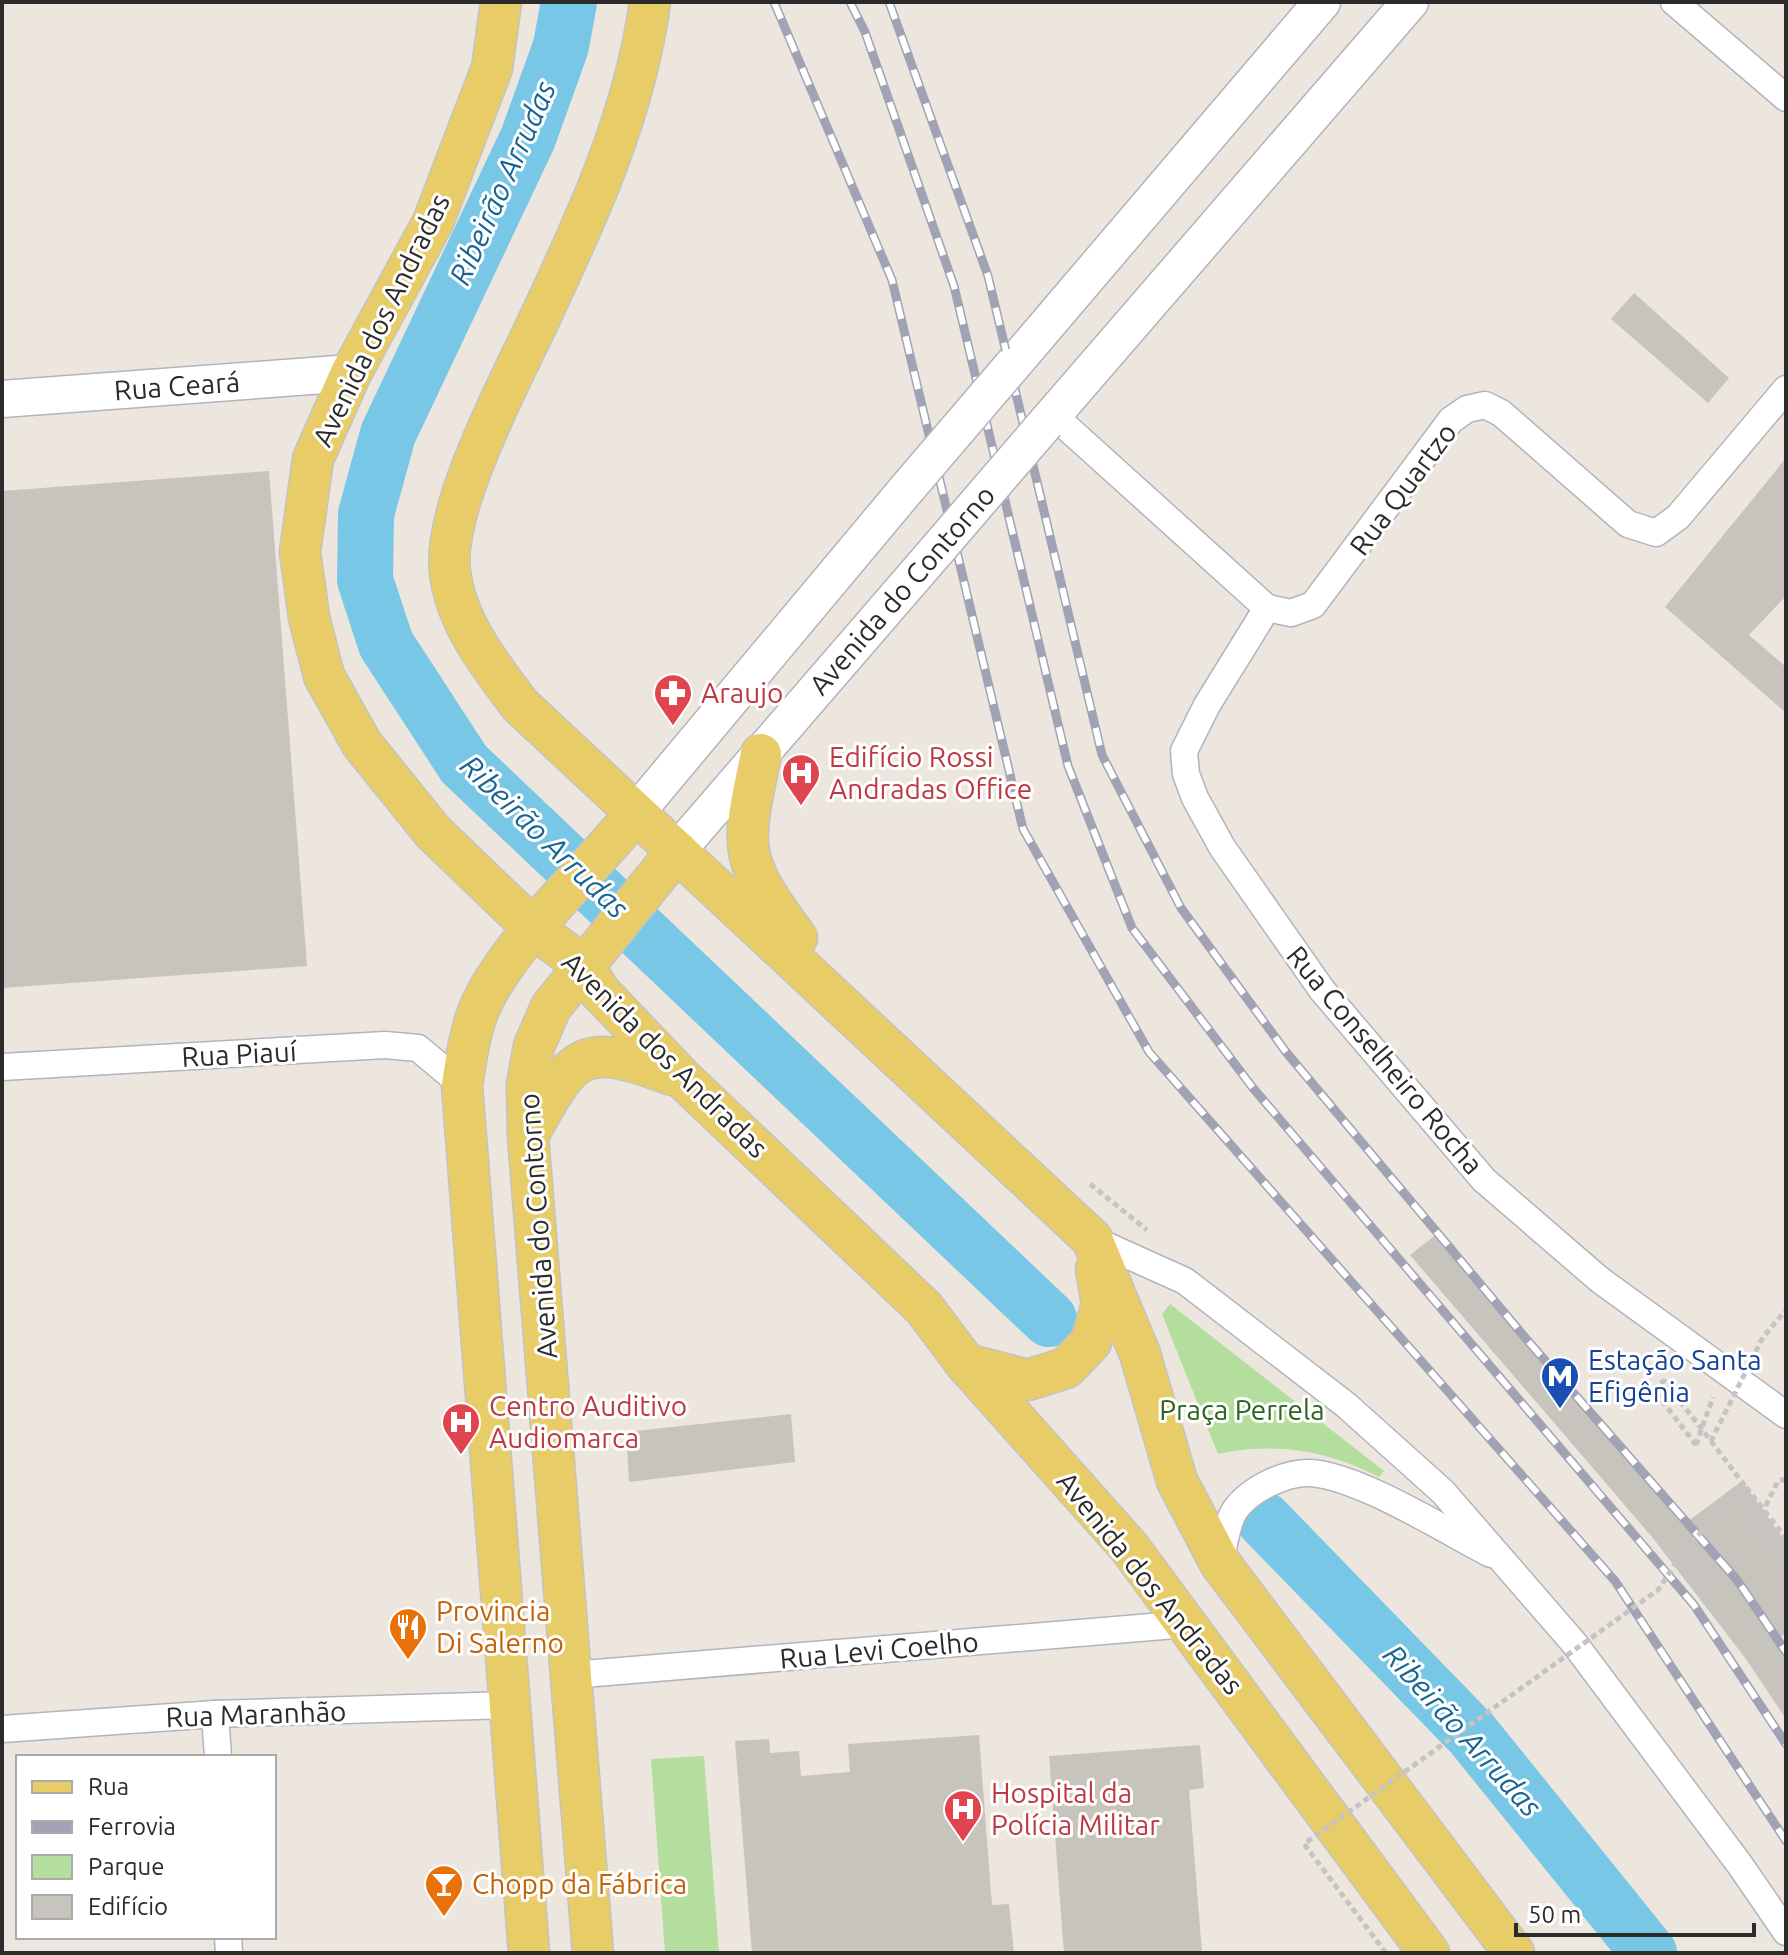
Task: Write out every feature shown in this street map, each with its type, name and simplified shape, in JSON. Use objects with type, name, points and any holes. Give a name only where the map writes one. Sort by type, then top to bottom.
[{"type":"main road","name":"Avenida dos Andradas","points":[[501,2],[492,68],[433,222],[351,373],[313,459],[300,552],[309,617],[324,676],[362,744],[433,832],[540,924],[588,959],[600,992],[682,1078],[924,1308],[966,1364],[1129,1547],[1429,1953]]},
{"type":"main road","points":[[650,2],[631,102],[552,292],[490,422],[454,525],[450,571],[461,614],[484,656],[520,705],[625,826],[667,863],[822,984],[1092,1239],[1140,1354],[1177,1481],[1220,1563],[1514,1953]]},
{"type":"main road","points":[[529,1953],[462,1085],[479,1010],[540,924],[1322,2]]},
{"type":"main road","name":"Avenida do Contorno","points":[[593,1953],[528,1136],[527,1084],[534,1046],[551,1007],[667,863],[1410,2]]},
{"type":"main road","name":"Rua Ceará","points":[[2,399],[351,373]]},
{"type":"main road","points":[[761,754],[746,825],[747,853],[759,885],[800,943],[822,984]]},
{"type":"main road","points":[[528,1136],[562,1076],[573,1064],[623,1057],[682,1078]]},
{"type":"main road","points":[[966,1364],[1028,1380],[1066,1368],[1091,1342],[1102,1304],[1092,1239]]},
{"type":"main road","points":[[506,1644],[525,1671],[551,1679],[572,1675]]},
{"type":"main road","points":[[511,1705],[547,1707],[562,1714],[576,1733]]},
{"type":"street","points":[[1674,2],[1786,98]]},
{"type":"street","name":"Rua Quartzo","points":[[1267,608],[1291,613],[1313,605],[1451,420],[1467,409],[1485,405],[1522,428],[1628,524],[1656,533],[1678,517],[1786,389]]},
{"type":"street","points":[[1049,418],[1267,608]]},
{"type":"street","name":"Rua Conselheiro Rocha","points":[[1267,608],[1207,705],[1184,751],[1186,774],[1195,798],[1222,847],[1322,990],[1484,1180],[1600,1280],[1786,1415]]},
{"type":"street","name":"Rua Piauí","points":[[2,1067],[385,1045],[418,1048],[462,1085]]},
{"type":"street","points":[[1092,1239],[1185,1281],[1346,1405],[1443,1492],[1574,1643],[1740,1865],[1786,1932]]},
{"type":"street","points":[[1220,1563],[1234,1512],[1248,1496],[1286,1477],[1310,1473],[1361,1488],[1504,1561]]},
{"type":"street","name":"Rua Levi Coelho","points":[[572,1675],[1187,1624]]},
{"type":"street","name":"Rua Maranhão","points":[[2,1729],[215,1714],[511,1705]]},
{"type":"street","points":[[215,1714],[218,1755]]},
{"type":"path","points":[[1711,1441],[1763,1337],[1786,1310]]},
{"type":"path","points":[[1720,1370],[1696,1445],[1653,1389],[1664,1381],[1711,1441],[1745,1486],[1786,1538]]},
{"type":"path","points":[[1786,1479],[1778,1481],[1757,1523],[1786,1561]]},
{"type":"path","points":[[1386,1953],[1304,1844],[1658,1590],[1685,1549],[1745,1486]]},
{"type":"path","points":[[1685,1549],[1709,1607]]},
{"type":"green space","name":"Praça Perrela","points":[[1170,1304],[1384,1471],[1379,1477],[1340,1460],[1300,1451],[1259,1449],[1218,1454],[1162,1314]]},
{"type":"green space","points":[[704,1756],[719,1953],[665,1953],[651,1759]]},
{"type":"building","points":[[1634,293],[1729,378],[1708,403],[1611,319]]},
{"type":"building","points":[[1786,458],[1786,596],[1749,635],[1786,667],[1786,713],[1665,607]]},
{"type":"building","points":[[269,471],[307,966],[2,988],[2,491]]},
{"type":"building","points":[[1438,1233],[1683,1525],[1742,1481],[1786,1542],[1786,1633],[1775,1641],[1786,1657],[1786,1719],[1746,1659],[1652,1537],[1410,1255]]},
{"type":"building","points":[[791,1414],[795,1462],[629,1482],[626,1432]]},
{"type":"building","points":[[979,1735],[992,1905],[1009,1904],[1014,1953],[752,1953],[735,1741],[769,1739],[770,1753],[799,1751],[801,1776],[850,1772],[848,1744]]},
{"type":"building","points":[[1200,1745],[1204,1788],[1189,1790],[1202,1953],[1064,1953],[1049,1756]]},
{"type":"waterway","name":"Ribeirão Arrudas","points":[[569,2],[561,46],[528,138],[388,434],[366,514],[365,580],[386,644],[464,764],[1049,1319]]},
{"type":"waterway","name":"Ribeirão Arrudas","points":[[1264,1520],[1472,1734],[1649,1953]]},
{"type":"railway","points":[[774,2],[892,280],[1023,829],[1149,1052],[1615,1581],[1786,1841]]},
{"type":"railway","points":[[850,2],[865,32],[954,286],[1068,766],[1132,928],[1253,1088],[1694,1605],[1786,1744]]},
{"type":"railway","points":[[889,2],[988,276],[1102,755],[1181,908],[1286,1052],[1528,1341],[1737,1580],[1786,1652]]},
{"type":"place","name":"Araujo","points":[[673,727]]},
{"type":"place","name":"Edifício Rossi Andradas Office","points":[[801,807]]},
{"type":"place","name":"Estação Santa Efigênia","points":[[1560,1410]]},
{"type":"place","name":"Centro Auditivo Audiomarca","points":[[461,1456]]},
{"type":"place","name":"Provincia Di Salerno","points":[[408,1661]]},
{"type":"place","name":"Hospital da Polícia Militar","points":[[963,1843]]},
{"type":"place","name":"Chopp da Fábrica","points":[[444,1918]]}]
